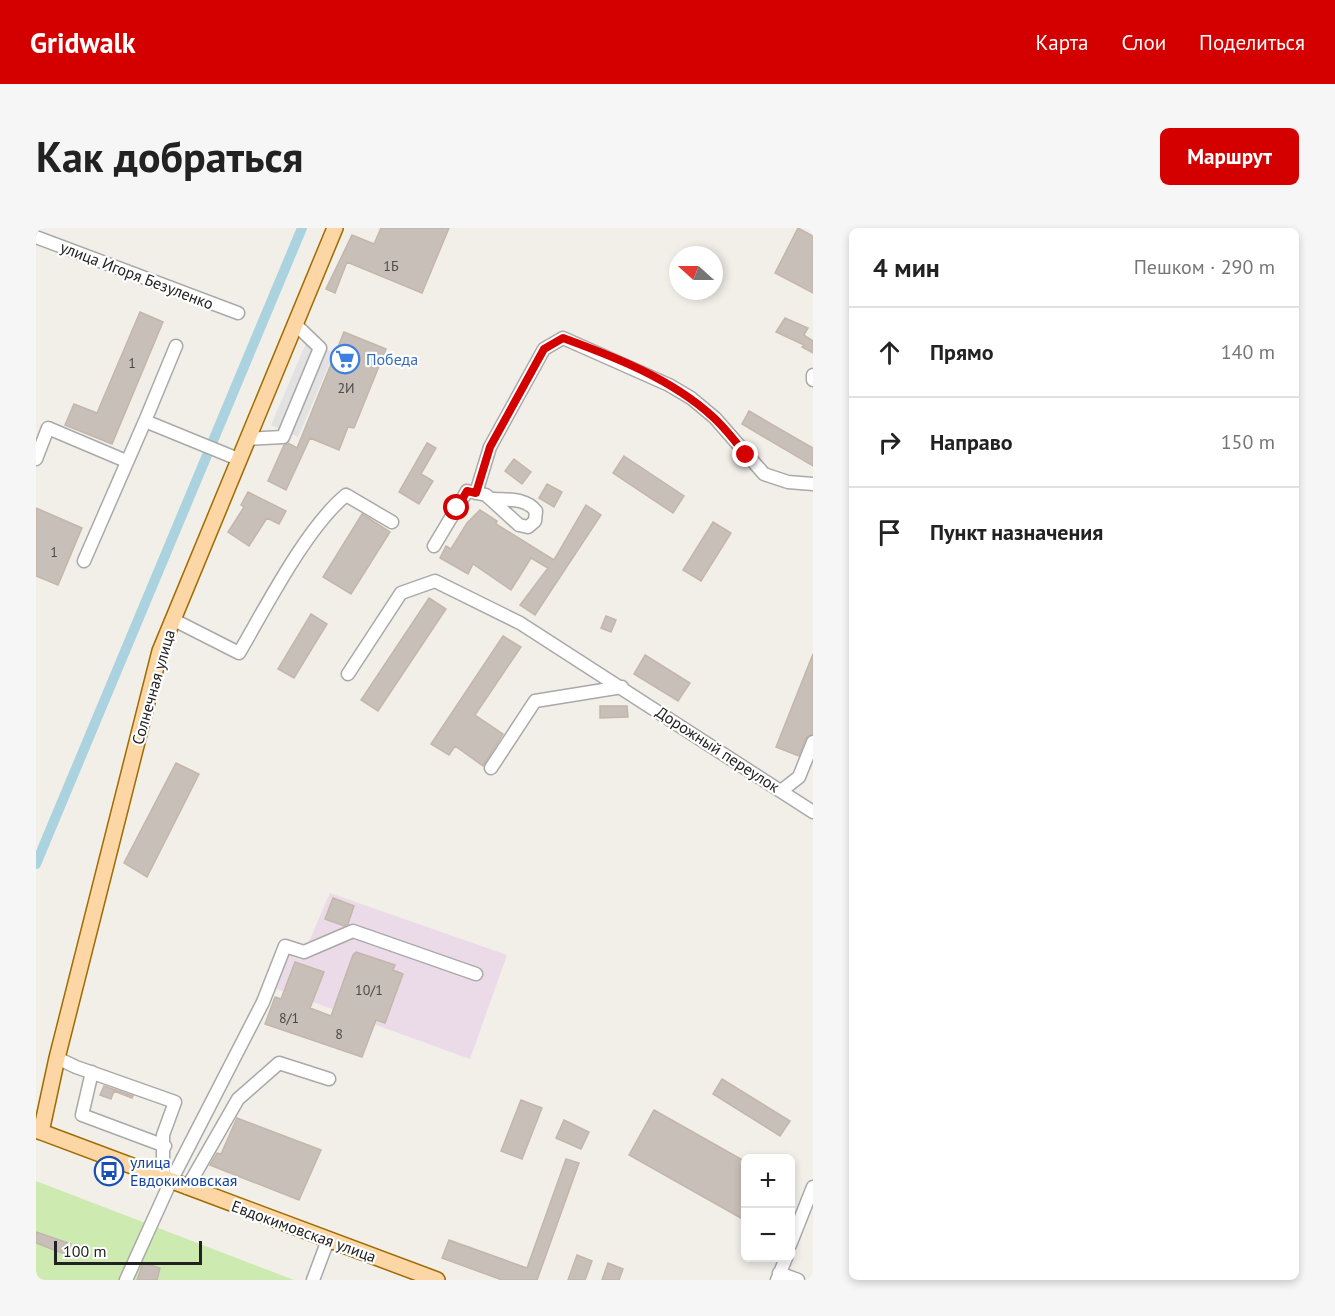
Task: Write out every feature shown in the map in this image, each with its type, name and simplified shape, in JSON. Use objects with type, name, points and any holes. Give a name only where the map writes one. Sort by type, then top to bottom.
[{"type":"main road","name":"Солнечная улица","points":[[38,1131],[160,651],[234,457],[247,439],[334,228]]},
{"type":"main road","name":"Евдокимовская улица","points":[[38,1131],[437,1280]]},
{"type":"street","name":"улица Игоря Безуленко","points":[[36,237],[238,313]]},
{"type":"street","points":[[247,439],[283,437],[313,366],[320,348],[295,324]]},
{"type":"street","points":[[476,493],[490,447],[544,349],[563,338],[669,385],[691,398],[715,418],[764,474],[788,482],[813,484]]},
{"type":"street","points":[[84,561],[176,346]]},
{"type":"street","points":[[813,375],[813,380]]},
{"type":"street","points":[[145,421],[234,457]]},
{"type":"street","points":[[36,459],[48,428],[126,461]]},
{"type":"street","points":[[434,546],[467,491],[494,499]]},
{"type":"street","points":[[172,620],[239,653],[291,565],[333,505],[346,495],[392,522]]},
{"type":"street","name":"Дорожный переулок","points":[[348,674],[401,593],[435,581],[520,623],[813,812]]},
{"type":"street","points":[[491,768],[535,701],[622,687]]},
{"type":"street","points":[[781,792],[799,777],[813,742]]},
{"type":"street","points":[[126,1280],[167,1181],[263,1002],[285,945],[304,952],[353,931],[476,974]]},
{"type":"street","points":[[57,1058],[175,1102],[163,1135],[167,1181]]},
{"type":"street","points":[[187,1188],[238,1099],[279,1063],[329,1078]]},
{"type":"street","points":[[92,1072],[82,1115],[165,1146]]},
{"type":"street","points":[[795,1233],[813,1188]]},
{"type":"street","points":[[313,1280],[328,1240]]},
{"type":"street","points":[[784,1262],[778,1277],[798,1280]]},
{"type":"shaded area","points":[[307,341],[334,353],[298,437],[271,425]]},
{"type":"shaded area","points":[[330,893],[507,955],[470,1059],[274,988],[287,955],[301,960]]},
{"type":"green space","points":[[36,1181],[294,1280],[36,1280]]},
{"type":"building","points":[[381,228],[449,228],[422,293],[347,262],[335,293],[326,289],[352,235],[374,244]]},
{"type":"building","points":[[798,228],[813,236],[813,293],[775,273]]},
{"type":"building","points":[[140,312],[163,322],[112,444],[65,425],[74,404],[97,413]]},
{"type":"building","points":[[785,318],[808,328],[804,335],[813,341],[813,353],[802,347],[804,345],[776,332]]},
{"type":"building","points":[[344,332],[386,349],[354,428],[348,427],[339,450],[310,438],[286,490],[268,481],[284,445],[288,443],[297,448]]},
{"type":"building","points":[[749,411],[813,448],[813,466],[742,424]]},
{"type":"building","points":[[427,443],[436,448],[421,474],[433,481],[419,504],[399,492]]},
{"type":"building","points":[[624,456],[684,496],[673,513],[613,473]]},
{"type":"building","points":[[514,459],[531,472],[522,484],[505,471]]},
{"type":"building","points":[[547,484],[562,492],[554,507],[539,498]]},
{"type":"building","points":[[248,492],[286,511],[279,524],[267,518],[249,546],[228,532],[244,507],[241,505]]},
{"type":"building","points":[[586,505],[601,515],[535,615],[520,605],[548,568],[531,558],[511,590],[473,564],[468,574],[440,558],[446,546],[451,549],[467,523],[480,510],[497,521],[496,524],[554,560]]},
{"type":"building","points":[[36,508],[82,528],[58,585],[36,576]]},
{"type":"building","points":[[362,514],[390,532],[351,594],[323,577]]},
{"type":"building","points":[[713,522],[731,533],[701,581],[683,570]]},
{"type":"building","points":[[429,598],[446,609],[378,711],[361,700]]},
{"type":"building","points":[[311,614],[327,624],[294,678],[278,669]]},
{"type":"building","points":[[606,616],[616,620],[611,632],[601,628]]},
{"type":"building","points":[[503,636],[521,647],[475,715],[503,734],[483,766],[455,746],[449,755],[431,744]]},
{"type":"building","points":[[813,654],[813,734],[806,738],[799,756],[776,747]]},
{"type":"building","points":[[645,655],[690,683],[678,701],[634,674]]},
{"type":"building","points":[[600,706],[627,706],[628,717],[600,718]]},
{"type":"building","points":[[176,763],[199,774],[147,877],[124,863]]},
{"type":"building","points":[[333,898],[354,906],[348,924],[344,926],[325,919]]},
{"type":"building","points":[[356,952],[395,965],[393,970],[403,974],[385,1023],[376,1020],[362,1057],[265,1024],[275,997],[281,999],[295,962],[324,972],[310,1008],[331,1016]]},
{"type":"building","points":[[722,1079],[790,1121],[780,1136],[713,1094]]},
{"type":"building","points":[[104,1086],[133,1096],[132,1098],[114,1091],[111,1099],[100,1095]]},
{"type":"building","points":[[521,1100],[542,1108],[522,1159],[501,1151]]},
{"type":"building","points":[[654,1110],[741,1159],[741,1218],[629,1155]]},
{"type":"building","points":[[237,1118],[321,1150],[299,1200],[210,1165],[217,1153],[221,1154]]},
{"type":"building","points":[[564,1120],[589,1132],[581,1149],[556,1138]]},
{"type":"building","points":[[566,1159],[579,1163],[537,1280],[502,1280],[442,1258],[449,1240],[527,1268]]},
{"type":"building","points":[[36,1232],[71,1244],[67,1255],[36,1243]]},
{"type":"building","points":[[577,1255],[592,1261],[585,1280],[568,1280]]},
{"type":"building","points":[[143,1263],[160,1268],[157,1280],[137,1280]]},
{"type":"building","points":[[608,1263],[623,1269],[619,1280],[602,1280]]},
{"type":"waterway","points":[[36,864],[302,228]]},
{"type":"place","name":"Победа","points":[[345,359]]},
{"type":"place","name":"улица Евдокимовская","points":[[109,1171]]},
{"type":"route","points":[[457,508],[467,491],[476,493],[490,447],[544,349],[550,343],[563,338],[588,347],[669,385],[691,398],[715,418],[746,455]]}]
